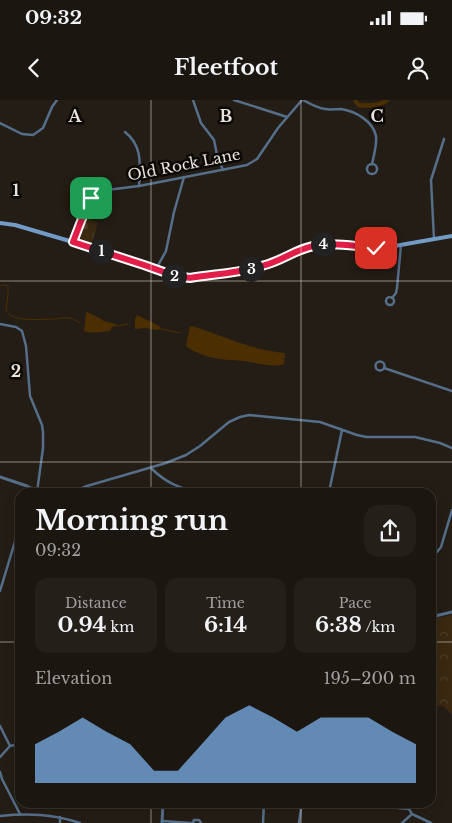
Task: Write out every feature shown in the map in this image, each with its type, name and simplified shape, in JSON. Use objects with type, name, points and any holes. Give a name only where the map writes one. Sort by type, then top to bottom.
[{"type":"main road","points":[[0,223],[15,225],[179,277],[190,278],[258,268],[308,246],[320,244],[376,248],[452,236]]},
{"type":"street","points":[[0,124],[22,134],[33,135],[44,128],[52,106],[57,100]]},
{"type":"street","points":[[194,100],[201,123],[214,140],[223,170]]},
{"type":"street","points":[[234,100],[287,117]]},
{"type":"street","points":[[303,100],[325,109],[348,110],[368,122],[374,130],[376,137],[372,164]]},
{"type":"street","name":"Old Rock Lane","points":[[73,242],[88,203],[99,191],[139,186],[247,165],[254,161],[287,117],[303,100]]},
{"type":"street","points":[[125,132],[133,138],[139,152],[139,186]]},
{"type":"street","points":[[434,239],[430,180],[444,139]]},
{"type":"street","points":[[156,269],[166,250],[184,176]]},
{"type":"street","points":[[392,298],[398,288],[401,245]]},
{"type":"street","points":[[0,324],[16,327],[22,331],[26,346],[30,396],[43,432],[38,488]]},
{"type":"street","points":[[384,368],[452,392]]},
{"type":"street","points":[[82,488],[151,468],[186,455],[229,422],[248,415],[320,422],[366,437],[415,437],[452,448]]},
{"type":"street","points":[[331,488],[342,430]]},
{"type":"street","points":[[151,468],[164,480],[180,488]]},
{"type":"street","points":[[0,477],[31,488]]},
{"type":"street","points":[[436,552],[441,547],[452,512]]},
{"type":"street","points":[[0,591],[15,542]]},
{"type":"street","points":[[436,616],[452,612]]},
{"type":"street","points":[[0,726],[10,746]]},
{"type":"street","points":[[0,757],[10,746],[15,745]]},
{"type":"street","points":[[0,772],[2,780],[15,805]]},
{"type":"street","points":[[17,808],[20,814]]},
{"type":"street","points":[[163,808],[162,822],[192,823],[197,819],[201,823]]},
{"type":"street","points":[[262,823],[263,808]]},
{"type":"street","points":[[299,823],[301,808]]},
{"type":"street","points":[[399,808],[410,809],[412,814],[431,823]]},
{"type":"street","points":[[0,816],[38,814],[60,817],[80,823]]},
{"type":"street","points":[[402,823],[412,814]]},
{"type":"street","points":[[60,817],[60,823]]},
{"type":"green space","points":[[84,216],[98,223],[90,248],[74,243]]},
{"type":"green space","points":[[452,615],[452,714],[443,706],[436,706],[436,618]]},
{"type":"shaded area","points":[[87,312],[104,321],[116,324],[116,326],[112,327],[110,331],[94,333],[84,331]]},
{"type":"shaded area","points":[[137,315],[159,326],[161,329],[135,329]]},
{"type":"shaded area","points":[[190,326],[249,346],[285,353],[284,364],[275,366],[265,365],[225,360],[201,354],[186,346]]},
{"type":"waterway","points":[[356,100],[358,104]]},
{"type":"waterway","points":[[359,105],[377,104],[387,100]]},
{"type":"waterway","points":[[0,286],[8,286],[6,310],[14,317],[35,320],[67,318],[80,323]]},
{"type":"waterway","points":[[117,326],[128,324]]},
{"type":"waterway","points":[[161,329],[180,333]]},
{"type":"route","points":[[91,198],[73,242],[179,277],[190,278],[258,268],[308,246],[320,244],[376,248]]}]
